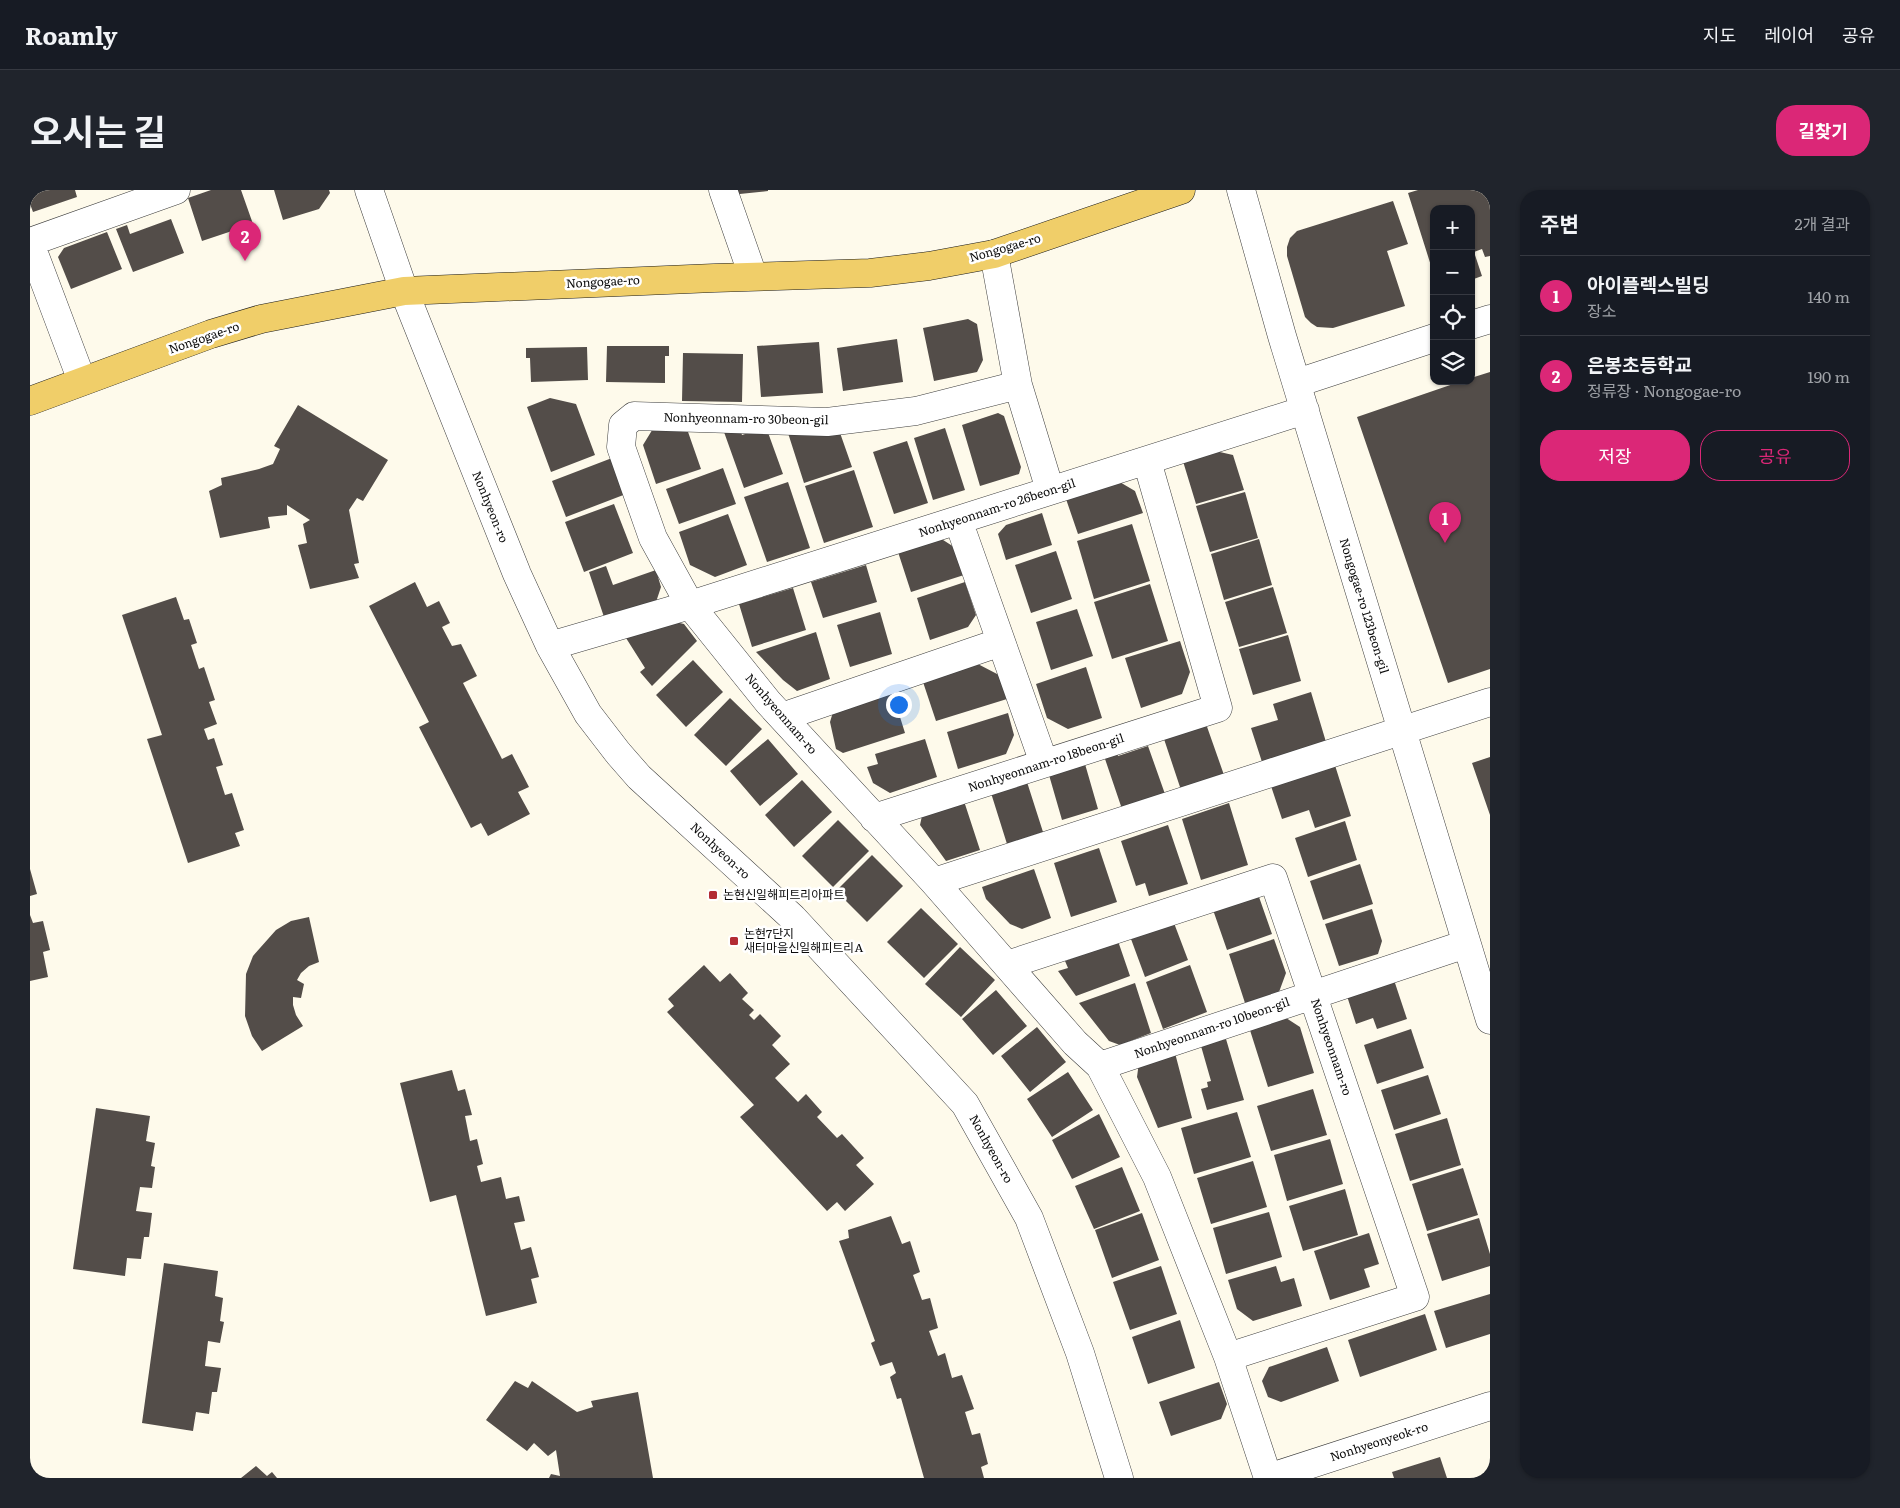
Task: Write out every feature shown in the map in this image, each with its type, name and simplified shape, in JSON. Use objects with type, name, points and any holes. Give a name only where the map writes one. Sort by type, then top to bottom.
[{"type":"main road","name":"Nongogae-ro","points":[[30,401],[211,334],[261,319],[404,291],[752,276],[870,273],[929,266],[994,254],[1181,190]]},
{"type":"street","points":[[82,381],[30,242],[176,190]]},
{"type":"street","name":"Nonhyeon-ro","points":[[369,190],[404,291],[517,574],[550,646],[588,714],[618,754],[639,777],[793,918],[965,1104],[1029,1218],[1080,1353],[1119,1478]]},
{"type":"street","points":[[723,190],[752,276]]},
{"type":"street","name":"Nongogae-ro 123beon-gil","points":[[1240,190],[1401,731],[1490,1020]]},
{"type":"street","points":[[994,254],[1018,385],[1050,490]]},
{"type":"street","points":[[1475,325],[1490,319]]},
{"type":"street","points":[[1297,383],[1430,339]]},
{"type":"street","name":"Nonhyeonnam-ro 30beon-gil","points":[[623,425],[634,416],[827,422],[916,411],[1018,385]]},
{"type":"street","name":"Nonhyeonnam-ro 26beon-gil","points":[[550,646],[690,606],[1305,410]]},
{"type":"street","name":"Nonhyeonnam-ro","points":[[623,425],[621,448],[653,538],[690,606],[782,717],[934,882],[1075,1043],[1100,1066],[1157,1177],[1228,1357],[1268,1478]]},
{"type":"street","name":"Nonhyeonnam-ro 18beon-gil","points":[[874,818],[1218,708],[1147,461]]},
{"type":"street","points":[[958,520],[1044,763]]},
{"type":"street","points":[[782,717],[1001,642]]},
{"type":"street","points":[[934,882],[1490,702]]},
{"type":"street","name":"Nonhyeonnam-ro","points":[[1007,965],[1273,878],[1314,994],[1415,1297],[1228,1357]]},
{"type":"street","name":"Nonhyeonnam-ro 10beon-gil","points":[[1100,1066],[1466,944]]},
{"type":"street","name":"Nonhyeonyeok-ro","points":[[1268,1478],[1490,1406]]},
{"type":"building","points":[[30,190],[75,190],[77,197],[33,212],[30,204]]},
{"type":"building","points":[[211,190],[241,190],[253,224],[202,241],[188,198]]},
{"type":"building","points":[[274,190],[329,190],[330,193],[319,209],[283,220]]},
{"type":"building","points":[[729,190],[768,190],[768,191],[730,195]]},
{"type":"building","points":[[1418,190],[1490,190],[1490,256],[1485,257],[1482,249],[1475,252],[1475,205],[1430,205],[1430,263],[1408,193]]},
{"type":"building","points":[[1393,201],[1408,244],[1387,251],[1405,306],[1333,328],[1317,327],[1305,317],[1287,256],[1290,238],[1297,231]]},
{"type":"building","points":[[171,219],[184,253],[133,272],[116,229],[127,225],[130,234]]},
{"type":"building","points":[[107,232],[122,269],[71,289],[58,257],[64,248]]},
{"type":"building","points":[[1475,255],[1482,276],[1475,279]]},
{"type":"building","points":[[968,319],[977,324],[983,360],[977,372],[934,381],[923,328]]},
{"type":"building","points":[[897,339],[903,382],[843,391],[837,348]]},
{"type":"building","points":[[819,342],[823,393],[761,397],[757,346]]},
{"type":"building","points":[[607,346],[669,346],[669,356],[665,356],[665,383],[606,382]]},
{"type":"building","points":[[587,347],[588,380],[531,382],[530,358],[526,358],[526,348]]},
{"type":"building","points":[[683,353],[743,354],[742,402],[682,401]]},
{"type":"building","points":[[1490,372],[1490,669],[1448,683],[1357,417],[1450,385],[1475,385],[1475,377]]},
{"type":"building","points":[[550,398],[576,404],[595,455],[551,472],[527,407]]},
{"type":"building","points":[[298,405],[388,460],[363,501],[357,498],[349,510],[359,563],[354,564],[359,578],[310,589],[298,545],[307,543],[303,524],[310,520],[287,505],[287,515],[268,517],[270,528],[220,538],[209,491],[222,485],[221,478],[273,464],[280,449],[274,446]]},
{"type":"building","points":[[998,413],[1004,416],[1021,467],[1019,474],[980,486],[962,425]]},
{"type":"building","points":[[739,426],[742,435],[766,427],[783,474],[744,488],[724,432]]},
{"type":"building","points":[[654,427],[687,429],[701,469],[656,484],[643,445]]},
{"type":"building","points":[[945,428],[965,490],[933,500],[914,438]]},
{"type":"building","points":[[839,430],[852,467],[804,483],[788,433]]},
{"type":"building","points":[[907,441],[928,503],[894,514],[873,452]]},
{"type":"building","points":[[1211,450],[1233,455],[1244,490],[1196,504],[1182,458]]},
{"type":"building","points":[[612,458],[626,494],[566,517],[552,481]]},
{"type":"building","points":[[723,468],[736,504],[679,524],[666,489]]},
{"type":"building","points":[[854,470],[873,527],[824,543],[805,486]]},
{"type":"building","points":[[1118,481],[1135,491],[1143,513],[1078,534],[1066,499]]},
{"type":"building","points":[[788,482],[810,548],[767,562],[744,497]]},
{"type":"building","points":[[1245,492],[1258,538],[1210,552],[1196,506]]},
{"type":"building","points":[[614,504],[633,553],[584,572],[565,522]]},
{"type":"building","points":[[1042,513],[1052,545],[1006,560],[998,534],[1006,525]]},
{"type":"building","points":[[728,514],[747,565],[715,577],[690,565],[679,532]]},
{"type":"building","points":[[1132,524],[1150,581],[1094,599],[1077,541]]},
{"type":"building","points":[[940,538],[954,547],[964,575],[911,592],[898,552]]},
{"type":"building","points":[[1259,539],[1272,585],[1224,600],[1211,554]]},
{"type":"building","points":[[1056,551],[1072,599],[1031,613],[1015,565]]},
{"type":"building","points":[[866,565],[877,602],[823,618],[811,582]]},
{"type":"building","points":[[606,566],[613,585],[656,570],[661,587],[656,602],[605,620],[589,572]]},
{"type":"building","points":[[415,582],[427,607],[439,601],[450,623],[442,627],[452,646],[461,644],[477,676],[463,683],[502,759],[512,754],[529,787],[518,792],[530,814],[488,836],[481,823],[471,828],[419,727],[429,722],[369,606]]},
{"type":"building","points":[[965,582],[976,615],[968,627],[930,640],[917,598]]},
{"type":"building","points":[[1150,584],[1168,641],[1112,659],[1094,602]]},
{"type":"building","points":[[1273,587],[1287,633],[1239,647],[1225,602]]},
{"type":"building","points":[[793,588],[806,630],[752,647],[739,604]]},
{"type":"building","points":[[176,597],[184,620],[189,619],[197,643],[191,645],[199,669],[204,667],[215,700],[209,702],[217,724],[204,729],[208,740],[214,738],[223,765],[216,767],[225,795],[232,793],[244,830],[235,833],[240,846],[188,863],[147,739],[162,735],[122,615]]},
{"type":"building","points":[[1077,609],[1093,656],[1051,670],[1036,622]]},
{"type":"building","points":[[880,612],[892,654],[850,667],[837,625]]},
{"type":"building","points":[[667,620],[684,624],[697,641],[652,686],[640,672],[645,668],[626,638]]},
{"type":"building","points":[[816,632],[830,679],[797,691],[783,680],[756,652]]},
{"type":"building","points":[[1288,635],[1301,681],[1253,695],[1239,649]]},
{"type":"building","points":[[1180,641],[1190,672],[1182,694],[1141,708],[1125,658]]},
{"type":"building","points":[[693,660],[723,692],[686,727],[656,695]]},
{"type":"building","points":[[974,662],[999,675],[1007,699],[936,721],[922,679]]},
{"type":"building","points":[[1086,667],[1102,718],[1068,729],[1047,718],[1036,684]]},
{"type":"building","points":[[890,685],[905,733],[843,753],[836,749],[830,722],[836,702]]},
{"type":"building","points":[[1311,692],[1326,742],[1262,762],[1251,728],[1278,720],[1273,704]]},
{"type":"building","points":[[730,698],[762,729],[726,766],[694,735]]},
{"type":"building","points":[[1008,713],[1014,735],[1006,754],[958,769],[947,732]]},
{"type":"building","points":[[1205,721],[1224,775],[1181,790],[1163,736]]},
{"type":"building","points":[[768,739],[798,774],[760,806],[730,771]]},
{"type":"building","points":[[925,739],[937,777],[890,793],[873,783],[867,767],[878,764],[875,754]]},
{"type":"building","points":[[1148,746],[1165,794],[1122,809],[1103,753],[1116,749],[1118,756]]},
{"type":"building","points":[[1490,757],[1490,815],[1472,763]]},
{"type":"building","points":[[1333,759],[1351,816],[1315,828],[1309,810],[1282,819],[1269,780]]},
{"type":"building","points":[[1085,764],[1098,809],[1062,820],[1049,775]]},
{"type":"building","points":[[802,780],[832,812],[794,847],[765,815]]},
{"type":"building","points":[[1027,782],[1043,832],[1007,844],[991,793]]},
{"type":"building","points":[[963,798],[980,850],[946,861],[920,825],[923,811]]},
{"type":"building","points":[[1229,803],[1248,865],[1201,880],[1182,819]]},
{"type":"building","points":[[838,820],[869,851],[833,887],[802,856]]},
{"type":"building","points":[[1345,821],[1357,860],[1308,877],[1295,838]]},
{"type":"building","points":[[1168,825],[1188,884],[1149,896],[1145,883],[1136,886],[1121,841]]},
{"type":"building","points":[[1099,848],[1117,902],[1071,917],[1054,863]]},
{"type":"building","points":[[872,855],[903,886],[867,922],[836,891]]},
{"type":"building","points":[[1360,864],[1373,904],[1323,920],[1310,881]]},
{"type":"building","points":[[30,869],[37,894],[30,896]]},
{"type":"building","points":[[1034,869],[1051,918],[1022,929],[1010,924],[986,899],[982,887]]},
{"type":"building","points":[[1250,893],[1259,897],[1272,934],[1227,950],[1212,907]]},
{"type":"building","points":[[921,908],[958,944],[924,978],[887,942]]},
{"type":"building","points":[[1372,909],[1382,941],[1378,954],[1339,966],[1325,924]]},
{"type":"building","points":[[30,915],[33,923],[43,921],[50,950],[43,952],[48,977],[30,981]]},
{"type":"building","points":[[309,917],[319,962],[309,966],[301,973],[297,980],[304,984],[301,998],[293,997],[293,1005],[296,1015],[303,1026],[262,1051],[252,1036],[245,1016],[246,974],[253,956],[276,930],[291,921]]},
{"type":"building","points":[[1174,923],[1188,960],[1145,977],[1131,939]]},
{"type":"building","points":[[1274,939],[1286,973],[1279,992],[1245,1003],[1229,954]]},
{"type":"building","points":[[1118,941],[1130,976],[1076,996],[1058,971],[1068,968],[1065,961]]},
{"type":"building","points":[[960,947],[995,980],[961,1017],[925,984]]},
{"type":"building","points":[[704,965],[720,982],[730,973],[748,993],[742,999],[754,1010],[749,1015],[754,1020],[760,1014],[781,1036],[772,1045],[790,1064],[775,1078],[798,1102],[806,1094],[822,1112],[817,1117],[837,1138],[842,1134],[864,1158],[856,1165],[874,1184],[845,1211],[837,1202],[827,1211],[740,1117],[754,1105],[667,1012],[674,1006],[668,999]]},
{"type":"building","points":[[1190,965],[1207,1012],[1163,1029],[1146,982]]},
{"type":"building","points":[[1394,980],[1407,1019],[1377,1029],[1373,1018],[1356,1024],[1347,996]]},
{"type":"building","points":[[1135,983],[1151,1033],[1120,1045],[1109,1041],[1079,1003]]},
{"type":"building","points":[[996,990],[1027,1026],[993,1055],[962,1019]]},
{"type":"building","points":[[1283,1016],[1300,1027],[1314,1073],[1268,1087],[1249,1027]]},
{"type":"building","points":[[1037,1027],[1066,1062],[1030,1092],[1001,1056]]},
{"type":"building","points":[[1411,1029],[1424,1068],[1377,1084],[1364,1045]]},
{"type":"building","points":[[1226,1039],[1244,1100],[1207,1110],[1201,1089],[1208,1087],[1207,1082],[1211,1081],[1201,1046]]},
{"type":"building","points":[[1175,1053],[1192,1118],[1158,1128],[1137,1077],[1139,1062]]},
{"type":"building","points":[[452,1070],[458,1091],[465,1089],[472,1115],[465,1116],[470,1141],[477,1139],[483,1164],[477,1166],[481,1182],[501,1177],[506,1199],[519,1196],[525,1221],[514,1223],[521,1250],[531,1247],[539,1277],[531,1279],[537,1303],[486,1316],[456,1195],[430,1202],[400,1083]]},
{"type":"building","points":[[1068,1072],[1093,1110],[1052,1137],[1027,1099]]},
{"type":"building","points":[[1428,1075],[1441,1114],[1394,1130],[1381,1090]]},
{"type":"building","points":[[1313,1089],[1327,1135],[1271,1151],[1257,1106]]},
{"type":"building","points":[[96,1108],[150,1116],[146,1141],[155,1143],[151,1166],[155,1167],[152,1188],[140,1187],[136,1211],[152,1213],[149,1237],[144,1237],[141,1259],[127,1258],[125,1276],[73,1269]]},
{"type":"building","points":[[1237,1112],[1251,1157],[1194,1174],[1181,1128]]},
{"type":"building","points":[[1099,1114],[1120,1157],[1072,1179],[1052,1140]]},
{"type":"building","points":[[1447,1118],[1461,1165],[1410,1181],[1395,1134]]},
{"type":"building","points":[[1330,1139],[1343,1184],[1287,1201],[1274,1155]]},
{"type":"building","points":[[1253,1161],[1267,1207],[1211,1224],[1197,1178]]},
{"type":"building","points":[[1122,1167],[1140,1211],[1094,1229],[1075,1186]]},
{"type":"building","points":[[1463,1168],[1478,1215],[1427,1231],[1412,1184]]},
{"type":"building","points":[[1345,1189],[1358,1235],[1303,1251],[1289,1206]]},
{"type":"building","points":[[1269,1212],[1282,1257],[1226,1274],[1213,1228]]},
{"type":"building","points":[[1142,1213],[1159,1260],[1112,1278],[1095,1230]]},
{"type":"building","points":[[891,1216],[902,1244],[910,1241],[920,1272],[913,1275],[922,1300],[930,1298],[938,1328],[929,1331],[938,1356],[945,1353],[952,1378],[962,1375],[974,1409],[965,1412],[972,1435],[980,1433],[988,1464],[981,1467],[984,1478],[924,1478],[901,1398],[897,1399],[890,1377],[896,1373],[892,1362],[880,1366],[871,1343],[875,1341],[839,1241],[849,1238],[848,1230]]},
{"type":"building","points":[[1479,1218],[1490,1254],[1490,1266],[1442,1281],[1427,1234]]},
{"type":"building","points":[[1369,1233],[1379,1264],[1364,1269],[1370,1287],[1330,1300],[1314,1251]]},
{"type":"building","points":[[164,1263],[218,1271],[215,1296],[223,1298],[220,1321],[224,1322],[220,1343],[208,1341],[205,1366],[221,1368],[217,1392],[212,1392],[209,1414],[196,1412],[193,1431],[142,1423]]},
{"type":"building","points":[[1161,1266],[1177,1314],[1130,1330],[1113,1282]]},
{"type":"building","points":[[1276,1266],[1281,1282],[1294,1278],[1302,1306],[1253,1321],[1237,1309],[1228,1280]]},
{"type":"building","points":[[1490,1294],[1490,1334],[1446,1348],[1434,1311]]},
{"type":"building","points":[[1425,1314],[1437,1350],[1360,1377],[1348,1340]]},
{"type":"building","points":[[1180,1320],[1195,1368],[1148,1384],[1132,1337]]},
{"type":"building","points":[[1327,1347],[1339,1381],[1281,1402],[1268,1397],[1262,1381],[1269,1367]]},
{"type":"building","points":[[515,1381],[528,1388],[532,1381],[577,1412],[593,1407],[591,1401],[638,1392],[653,1478],[549,1478],[551,1474],[560,1476],[556,1450],[548,1456],[534,1443],[527,1451],[486,1420]]},
{"type":"building","points":[[1219,1382],[1227,1404],[1221,1419],[1171,1436],[1159,1402]]},
{"type":"building","points":[[1440,1457],[1447,1478],[1394,1478],[1392,1472]]},
{"type":"building","points":[[256,1466],[267,1476],[272,1472],[277,1478],[241,1478]]},
{"type":"place","name":"은봉초등학교","points":[[245,261]]},
{"type":"place","name":"아이플렉스빌딩","points":[[1445,543]]},
{"type":"place","name":"논현신일해피트리아파트","points":[[713,895]]},
{"type":"place","name":"논현7단지 새터마을신일해피트리A","points":[[734,941]]}]
